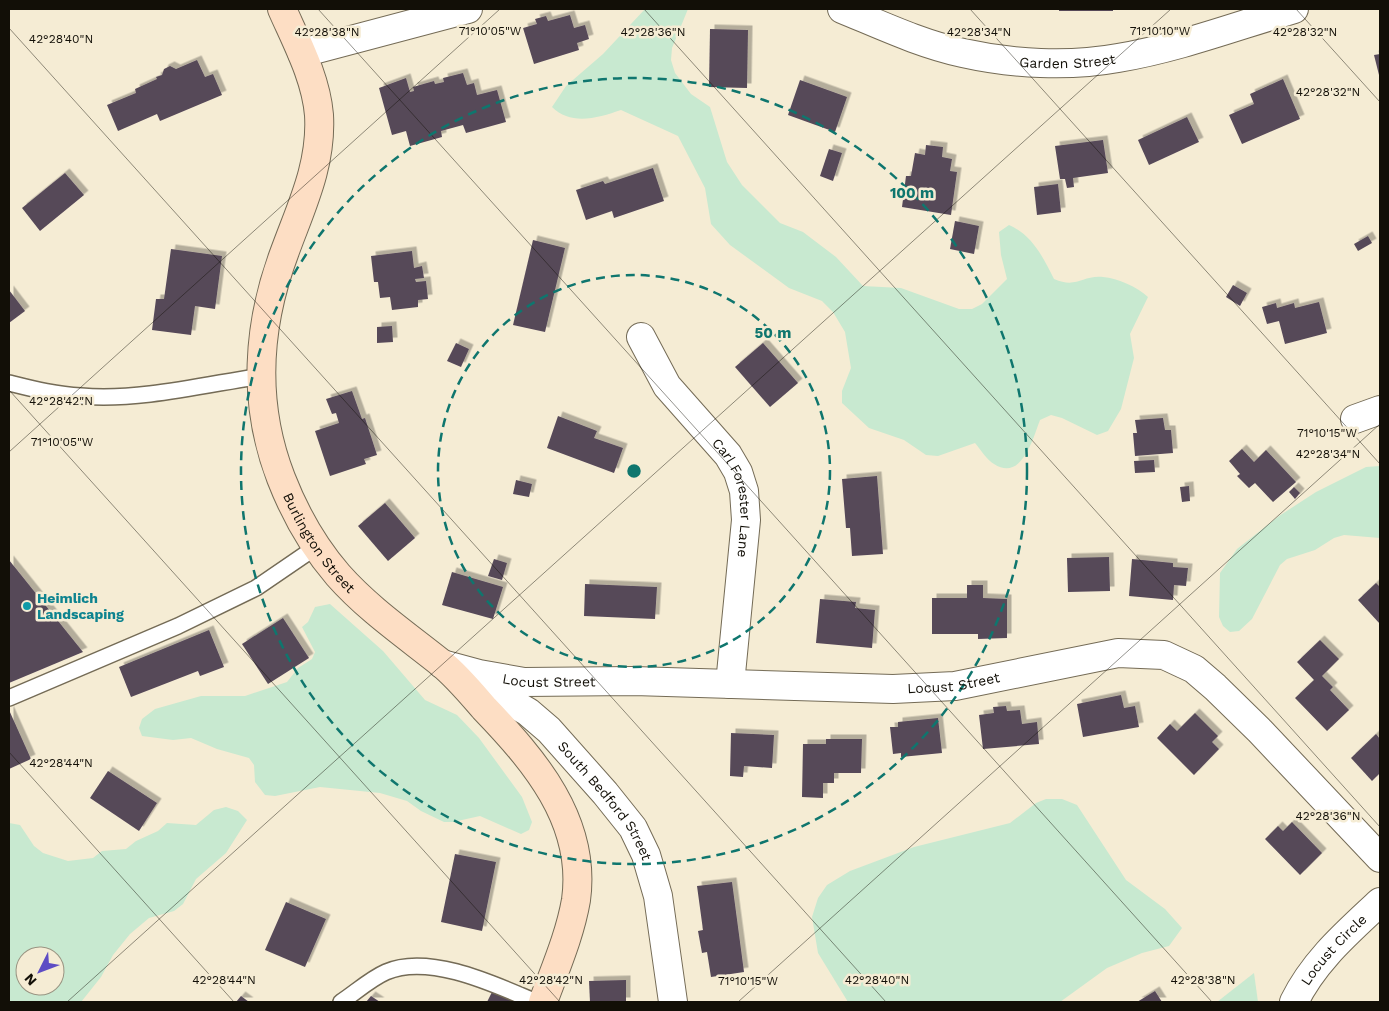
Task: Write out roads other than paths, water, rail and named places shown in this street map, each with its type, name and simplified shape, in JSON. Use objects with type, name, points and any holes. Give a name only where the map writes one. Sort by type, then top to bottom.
[{"type":"street","name":"Burlington Street","points":[[282,9],[302,53],[316,97],[318,114],[317,155],[306,198],[284,254],[267,305],[263,325],[261,376],[275,460],[291,503],[316,547],[339,576],[367,604],[442,664],[529,756],[553,793],[568,825],[575,862],[576,899],[543,1002]]},
{"type":"street","points":[[302,53],[468,9]]},
{"type":"street","name":"Garden Street","points":[[842,9],[909,37],[963,54],[1001,59],[1070,62],[1132,56],[1294,9]]},
{"type":"street","name":"Carl Forester Lane","points":[[641,337],[667,386],[728,455],[738,472],[744,491],[746,520],[730,684]]},
{"type":"street","name":"Locust Street","points":[[442,664],[479,674],[524,682],[634,680],[893,689],[940,688],[1104,655],[1131,653],[1164,655],[1194,670],[1215,688],[1259,730],[1380,858]]},
{"type":"street","name":"South Bedford Street","points":[[442,664],[512,702],[538,720],[573,756],[628,821],[646,855],[658,896],[673,1002]]},
{"type":"street","name":"Locust Circle","points":[[1294,1002],[1310,973],[1330,949],[1380,902]]},
{"type":"lane","points":[[9,383],[50,393],[114,396],[147,394],[261,376]]},
{"type":"lane","points":[[9,698],[196,617],[276,576],[316,547]]},
{"type":"lane","points":[[341,1002],[385,972],[407,966],[436,968],[473,977],[536,1002]]},
{"type":"place","name":"Heimlich Landscaping","points":[[27,606]]}]
